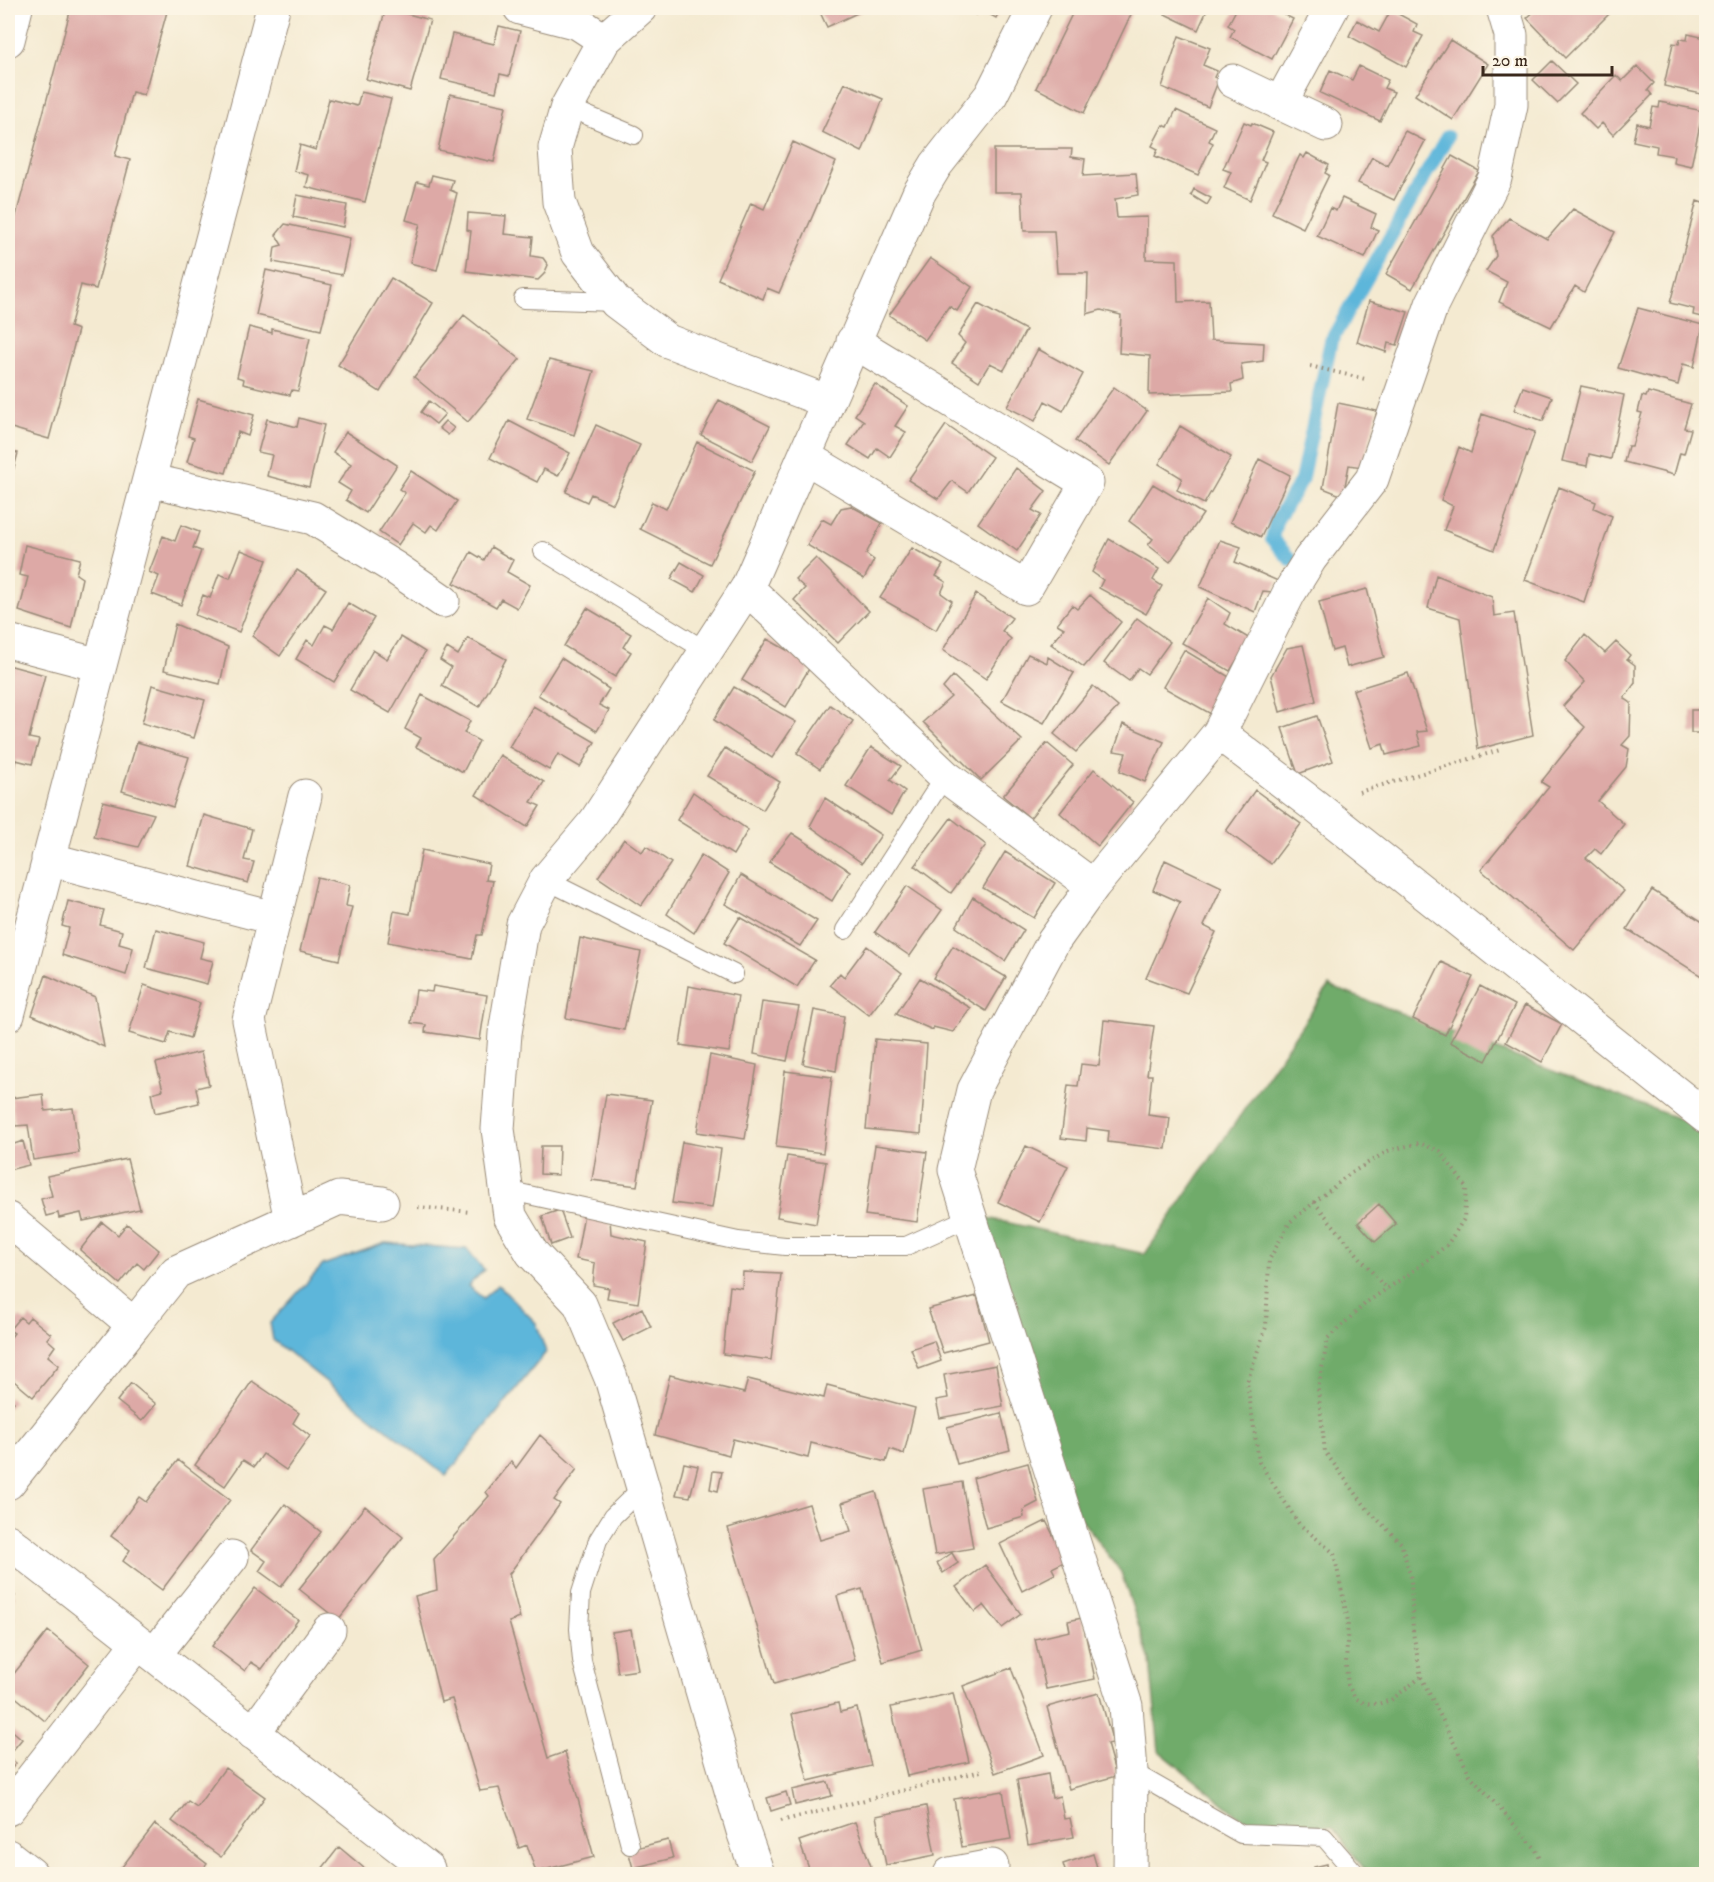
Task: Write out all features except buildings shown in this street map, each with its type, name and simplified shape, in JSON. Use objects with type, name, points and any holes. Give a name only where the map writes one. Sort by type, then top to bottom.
[{"type":"street","points":[[8,40],[16,8]]},
{"type":"street","points":[[8,1015],[273,8]]},
{"type":"street","points":[[520,8],[578,23],[604,40]]},
{"type":"street","points":[[640,8],[604,40],[567,107],[555,148],[559,202],[578,253],[616,302],[668,341],[826,401]]},
{"type":"street","points":[[758,1875],[742,1831],[611,1378],[580,1304],[532,1253],[508,1203],[498,1129],[506,1033],[523,924],[546,880],[595,822],[747,588],[805,458],[826,401],[919,193],[936,165],[991,95],[1035,8]]},
{"type":"street","points":[[1280,104],[1332,8]]},
{"type":"street","points":[[1130,1875],[1131,1771],[1126,1706],[968,1218],[955,1170],[974,1090],[1053,942],[1093,886],[1219,734],[1289,593],[1310,559],[1372,479],[1432,304],[1495,178],[1511,105],[1511,35],[1503,8]]},
{"type":"street","points":[[1233,81],[1326,125]]},
{"type":"street","points":[[805,458],[1026,588],[1087,483],[853,341]]},
{"type":"street","points":[[148,480],[313,518],[395,568],[443,601]]},
{"type":"street","points":[[747,588],[945,776],[1093,886]]},
{"type":"street","points":[[8,641],[99,665]]},
{"type":"street","points":[[1219,734],[1315,806],[1707,1116]]},
{"type":"street","points":[[291,1220],[249,1020],[305,796]]},
{"type":"street","points":[[48,859],[273,918]]},
{"type":"street","points":[[8,1483],[176,1272],[339,1198],[382,1203]]},
{"type":"street","points":[[8,1219],[134,1325]]},
{"type":"street","points":[[8,1541],[428,1869],[429,1875]]},
{"type":"street","points":[[8,1809],[146,1649],[232,1557]]},
{"type":"street","points":[[253,1733],[329,1630]]},
{"type":"street","points":[[8,1856],[31,1875]]},
{"type":"street","points":[[950,1875],[992,1866]]},
{"type":"lane","points":[[567,107],[634,135]]},
{"type":"lane","points":[[523,299],[616,302]]},
{"type":"lane","points":[[543,551],[706,651]]},
{"type":"lane","points":[[845,930],[945,776]]},
{"type":"lane","points":[[546,880],[734,974]]},
{"type":"lane","points":[[508,1203],[738,1241],[785,1246],[906,1246],[968,1218]]},
{"type":"lane","points":[[630,1845],[582,1661],[579,1629],[581,1593],[598,1540],[613,1516],[643,1487]]},
{"type":"lane","points":[[1131,1771],[1241,1834],[1324,1837],[1356,1875]]},
{"type":"path","points":[[1311,366],[1404,389]]},
{"type":"path","points":[[1315,806],[1454,762],[1500,750]]},
{"type":"path","points":[[1421,1677],[1391,1700],[1378,1704],[1364,1703],[1355,1698],[1348,1685],[1346,1665],[1348,1621],[1334,1553],[1299,1524],[1259,1462],[1247,1382],[1266,1327],[1269,1260],[1290,1222],[1351,1173],[1388,1151],[1419,1143],[1440,1151],[1466,1187],[1464,1219],[1447,1245],[1388,1290],[1368,1302],[1328,1338],[1318,1389],[1325,1452],[1369,1511],[1401,1543],[1412,1578],[1413,1632],[1421,1677],[1470,1775],[1535,1848],[1541,1861]]},
{"type":"path","points":[[1314,1202],[1388,1290]]},
{"type":"path","points":[[382,1203],[508,1203]]},
{"type":"path","points":[[742,1831],[981,1770]]},
{"type":"green space","points":[[1329,986],[1706,1129],[1706,1874],[1368,1874],[1332,1827],[1250,1825],[1159,1751],[1150,1661],[1121,1572],[1078,1515],[979,1216],[1145,1254]]},
{"type":"water","points":[[385,1243],[467,1249],[484,1270],[468,1286],[483,1298],[498,1285],[536,1323],[546,1352],[446,1476],[273,1340],[270,1323],[323,1265]]},
{"type":"waterway","points":[[1290,559],[1272,539],[1276,521],[1301,481],[1331,341],[1447,137]]}]
